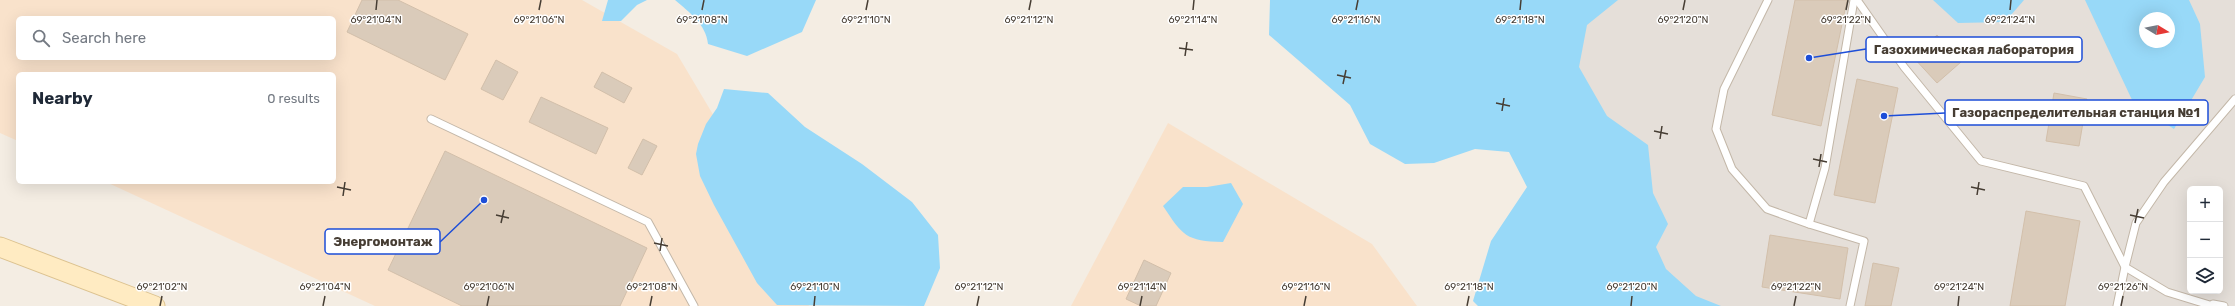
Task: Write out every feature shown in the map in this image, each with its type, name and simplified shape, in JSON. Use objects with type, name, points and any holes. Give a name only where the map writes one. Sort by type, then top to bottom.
[{"type":"main road","points":[[0,247],[154,306]]},
{"type":"lane","points":[[1768,0],[1724,89],[1716,129],[1732,169],[1767,210],[1864,241],[1850,306]]},
{"type":"lane","points":[[1808,224],[1825,168],[1855,0]]},
{"type":"lane","points":[[1855,0],[1904,67],[1981,161],[2084,186],[2125,267],[2167,292],[2213,305],[2224,306]]},
{"type":"lane","points":[[2117,306],[2136,223],[2164,182],[2235,99]]},
{"type":"lane","points":[[431,119],[648,222],[694,306]]},
{"type":"shaded area","points":[[0,0],[582,0],[677,54],[768,207],[809,306],[375,306],[110,184],[336,184],[336,72],[16,72],[16,140],[0,133]]},
{"type":"shaded area","points":[[1515,0],[2235,0],[2235,306],[1602,306]]},
{"type":"shaded area","points":[[1168,123],[1372,244],[1417,306],[1071,306]]},
{"type":"water","points":[[608,0],[647,0],[637,5],[621,21],[602,21]]},
{"type":"water","points":[[675,0],[816,0],[802,32],[747,56],[708,44],[707,37],[700,24]]},
{"type":"water","points":[[1270,0],[1618,0],[1587,25],[1579,67],[1607,116],[1648,145],[1653,193],[1668,224],[1656,247],[1666,269],[1696,296],[1721,306],[1478,306],[1473,301],[1491,241],[1527,187],[1509,152],[1475,149],[1434,163],[1405,164],[1370,144],[1350,105],[1269,35]]},
{"type":"water","points":[[1933,0],[2024,0],[2005,22],[1958,23]]},
{"type":"water","points":[[2085,0],[2189,0],[2200,24],[2205,77],[2174,129],[2133,102]]},
{"type":"water","points":[[724,89],[768,93],[805,127],[862,164],[912,202],[938,235],[940,268],[924,306],[777,305],[757,283],[714,205],[700,176],[696,154],[698,144],[706,124],[717,108]]},
{"type":"water","points":[[1231,183],[1243,204],[1223,242],[1201,240],[1187,235],[1176,224],[1163,206],[1183,187],[1207,187]]},
{"type":"building","points":[[362,0],[398,0],[468,34],[445,80],[347,32]]},
{"type":"building","points":[[1795,0],[1847,0],[1821,126],[1772,115]]},
{"type":"building","points":[[1937,35],[1961,62],[1937,83],[1913,57]]},
{"type":"building","points":[[496,60],[518,72],[503,100],[481,89]]},
{"type":"building","points":[[602,72],[632,88],[624,103],[594,87]]},
{"type":"building","points":[[1857,79],[1898,88],[1875,203],[1834,195]]},
{"type":"building","points":[[2054,93],[2087,99],[2079,146],[2046,141]]},
{"type":"building","points":[[541,97],[608,128],[596,154],[529,122]]},
{"type":"building","points":[[643,139],[657,146],[642,175],[628,168]]},
{"type":"building","points":[[445,151],[647,248],[620,306],[462,306],[388,270]]},
{"type":"building","points":[[2026,211],[2080,221],[2065,306],[2010,306]]},
{"type":"building","points":[[1770,235],[1848,248],[1840,299],[1762,287]]},
{"type":"building","points":[[1144,260],[1171,273],[1156,306],[1141,306],[1126,299]]},
{"type":"building","points":[[1873,263],[1899,268],[1891,306],[1865,306]]},
{"type":"place","name":"Газохимическая лаборатория","points":[[1809,58]]},
{"type":"place","name":"Газораспределительная станция №1","points":[[1884,116]]},
{"type":"place","name":"Энергомонтаж","points":[[484,200]]}]
